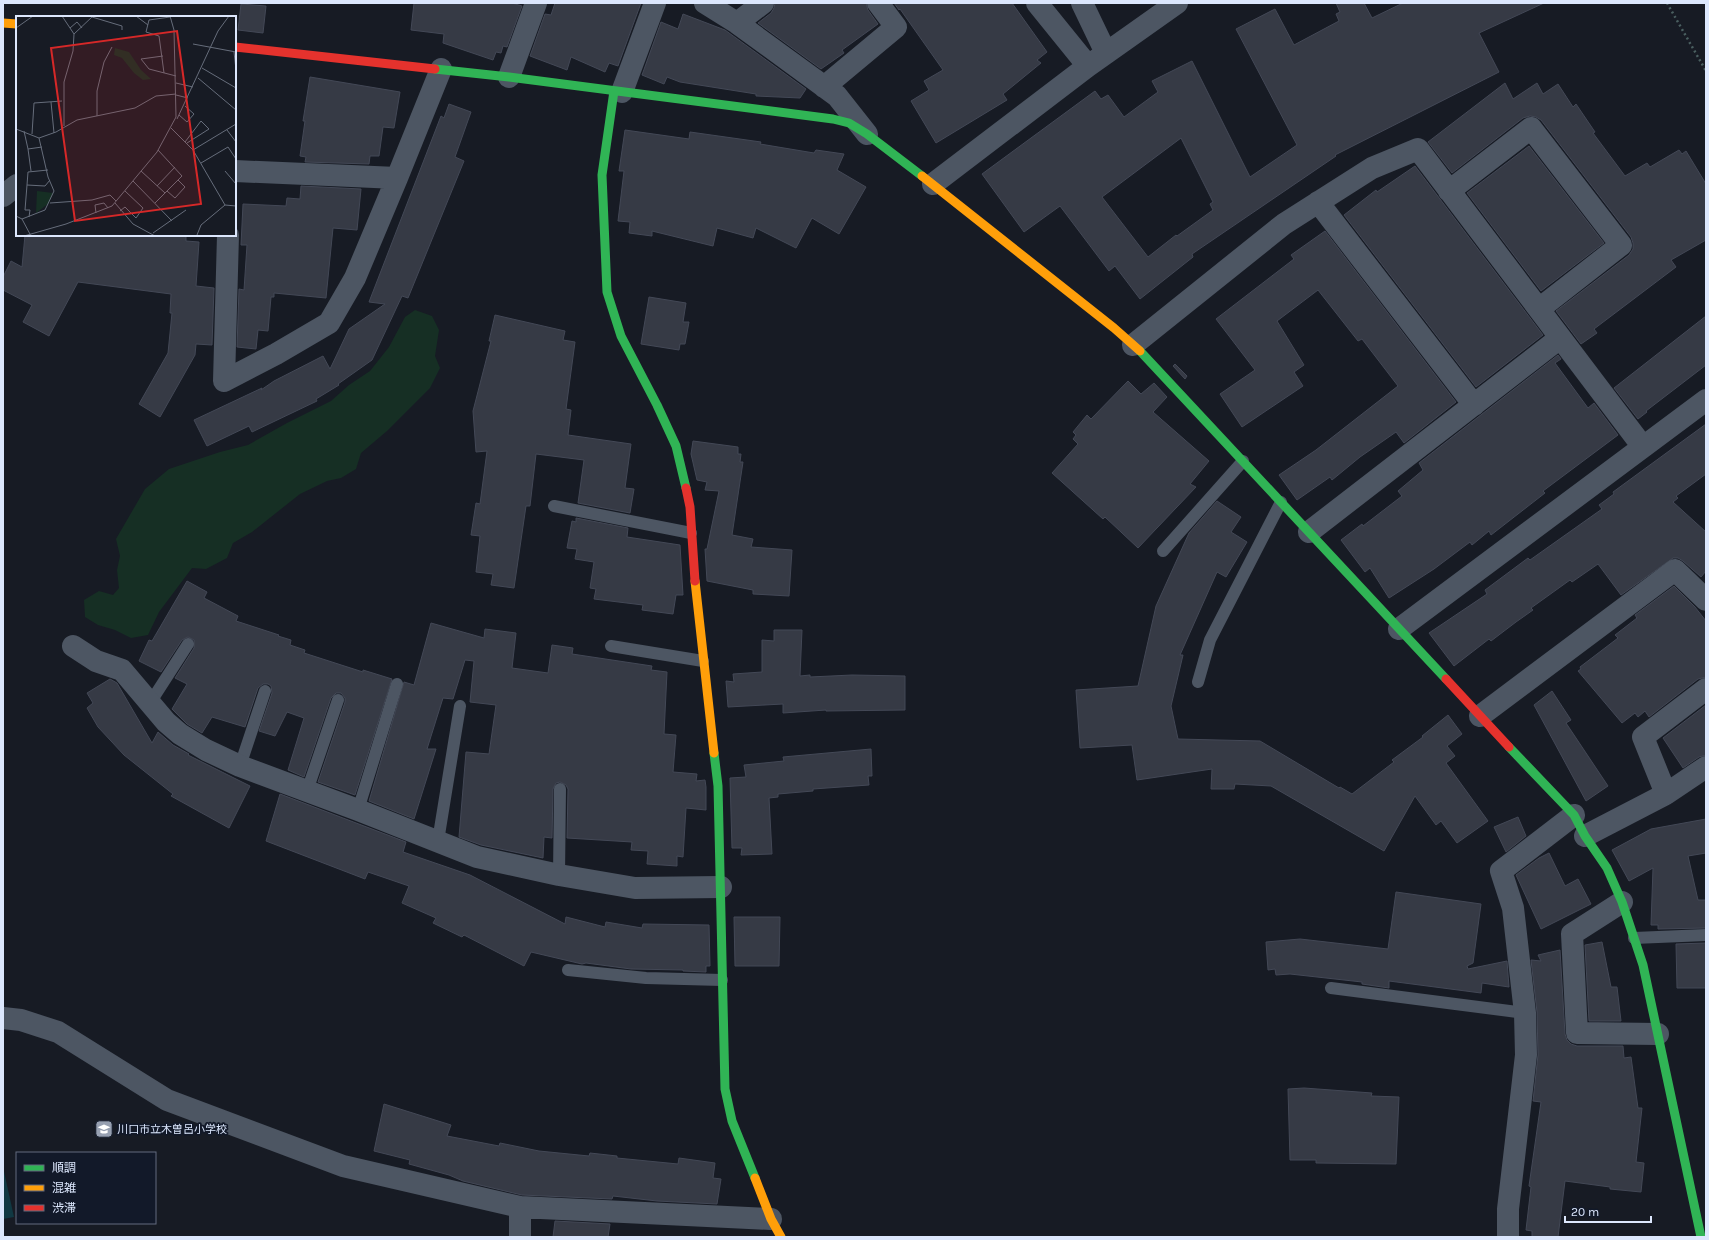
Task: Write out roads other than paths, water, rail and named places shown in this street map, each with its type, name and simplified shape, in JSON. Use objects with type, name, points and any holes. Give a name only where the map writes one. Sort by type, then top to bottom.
[{"type":"street","points":[[509,77],[536,3]]},
{"type":"street","points":[[3,1018],[21,1020],[58,1032],[167,1100],[343,1166],[520,1207],[776,1228],[732,1121],[725,1089],[718,786],[703,661],[690,507],[676,446],[658,405],[621,336],[607,292],[602,175],[618,91],[655,3]]},
{"type":"street","points":[[705,3],[737,23],[837,96],[867,134]]},
{"type":"street","points":[[737,23],[762,3]]},
{"type":"street","points":[[824,87],[896,27],[878,3]]},
{"type":"street","points":[[1036,3],[1088,66]]},
{"type":"street","points":[[1082,3],[1106,53]]},
{"type":"street","points":[[933,184],[1088,66],[1176,3]]},
{"type":"street","points":[[3,23],[16,24]]},
{"type":"street","points":[[236,47],[509,77],[833,119],[849,123],[867,134],[933,184],[1108,323],[1148,358],[1399,630],[1574,815],[1585,836],[1607,868],[1622,902],[1643,965],[1701,1237]]},
{"type":"street","points":[[228,236],[224,381],[330,324],[355,278],[441,69]]},
{"type":"street","points":[[1450,191],[1531,128],[1621,245],[1539,309]]},
{"type":"street","points":[[1133,345],[1284,224],[1372,168],[1418,149],[1643,447]]},
{"type":"street","points":[[236,171],[397,178]]},
{"type":"street","points":[[3,196],[16,185]]},
{"type":"street","points":[[1318,202],[1474,404]]},
{"type":"street","points":[[1309,532],[1560,338]]},
{"type":"street","points":[[1399,630],[1706,400]]},
{"type":"street","points":[[1480,716],[1675,570],[1706,600]]},
{"type":"street","points":[[73,646],[96,661],[122,670],[166,722],[180,734],[206,750],[240,766],[358,810],[477,857],[559,875],[636,888],[721,887]]},
{"type":"street","points":[[1666,794],[1643,737],[1706,689]]},
{"type":"street","points":[[1585,836],[1666,794],[1706,767]]},
{"type":"street","points":[[1508,1237],[1508,1209],[1526,1055],[1525,1014],[1513,908],[1501,871],[1574,815]]},
{"type":"street","points":[[1622,902],[1572,934],[1577,1032],[1658,1034]]},
{"type":"street","points":[[520,1207],[520,1237]]},
{"type":"lane","points":[[1163,552],[1243,460]]},
{"type":"lane","points":[[1198,682],[1210,640],[1281,502]]},
{"type":"lane","points":[[554,506],[691,533]]},
{"type":"lane","points":[[150,703],[188,644]]},
{"type":"lane","points":[[611,646],[703,661]]},
{"type":"lane","points":[[358,810],[397,684]]},
{"type":"lane","points":[[240,766],[265,691]]},
{"type":"lane","points":[[307,791],[338,700]]},
{"type":"lane","points":[[438,842],[460,706]]},
{"type":"lane","points":[[559,875],[560,789]]},
{"type":"lane","points":[[1634,938],[1706,935]]},
{"type":"lane","points":[[568,970],[646,978],[722,980]]},
{"type":"lane","points":[[1331,988],[1525,1014]]},
{"type":"water","points":[[3,1167],[14,1217],[3,1219]]},
{"type":"place","name":"川口市立木曽呂小学校","points":[[104,1129]]}]
